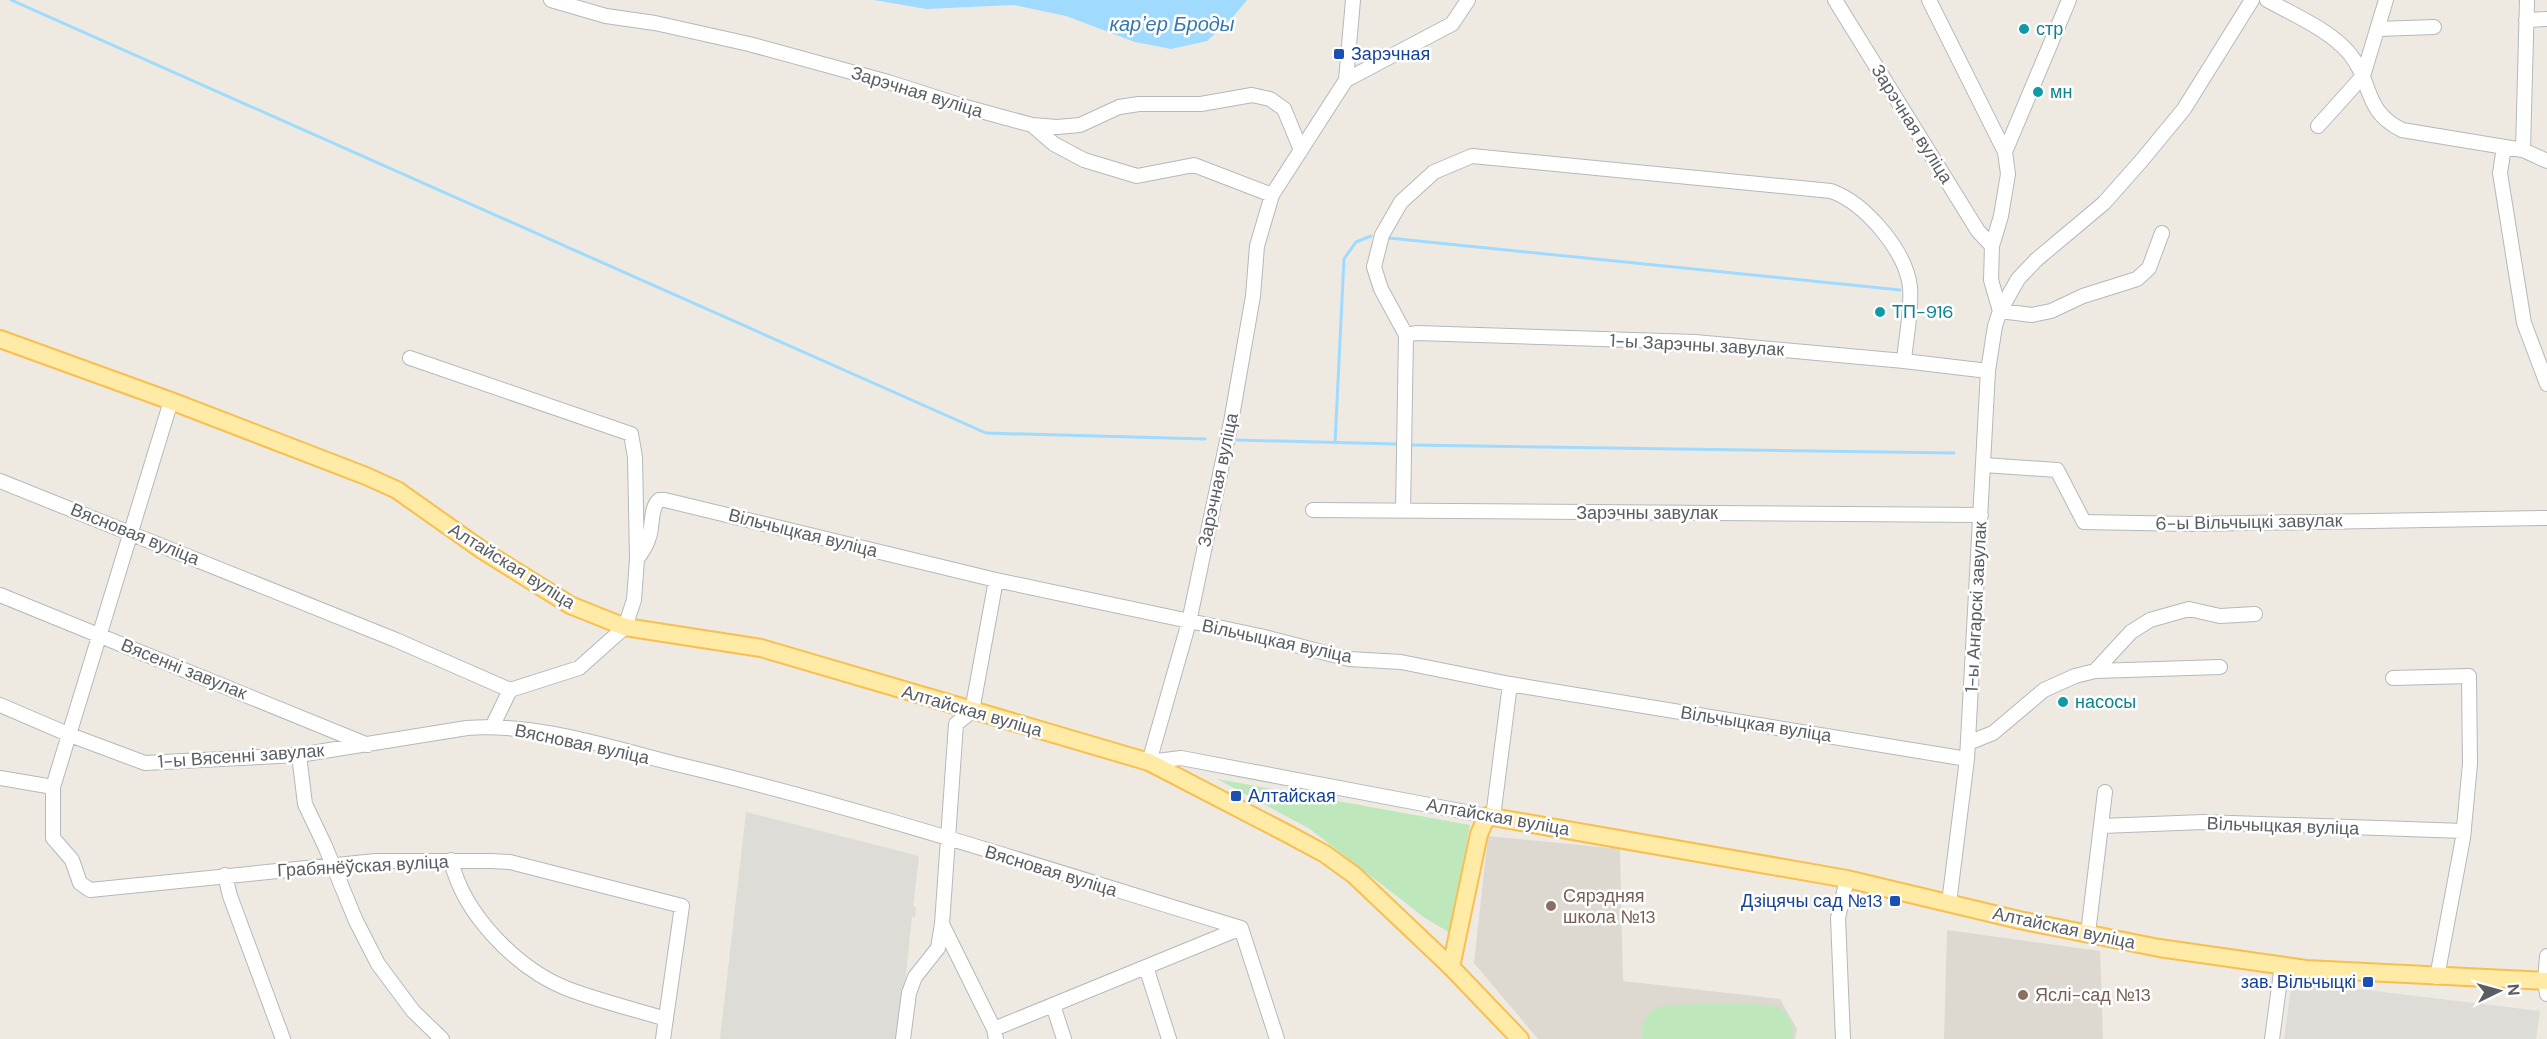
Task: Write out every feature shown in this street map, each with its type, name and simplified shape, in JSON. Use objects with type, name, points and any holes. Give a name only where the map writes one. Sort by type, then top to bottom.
[{"type":"main road","name":"Алтайская вуліца","points":[[0,339],[171,401],[397,490],[482,550],[570,605],[626,627],[761,648],[1149,762],[1325,854],[1354,875],[1451,967],[1520,1039]]},
{"type":"main road","name":"Алтайская вуліца","points":[[1490,816],[1847,879],[2159,948],[2306,969],[2546,985]]},
{"type":"main road","points":[[1451,967],[1479,834],[1490,816]]},
{"type":"street","name":"Зарэчная вуліца","points":[[550,0],[606,16],[656,23],[749,44],[1032,125],[1054,144],[1084,160],[1137,176],[1194,165],[1272,195]]},
{"type":"street","points":[[1346,80],[1353,0]]},
{"type":"street","name":"Зарэчная вуліца","points":[[1149,762],[1189,622],[1231,422],[1253,296],[1257,246],[1272,195],[1346,80],[1452,24],[1468,0]]},
{"type":"street","name":"Зарэчная вуліца","points":[[1835,0],[1978,231],[1992,246]]},
{"type":"street","points":[[2005,152],[2069,0]]},
{"type":"street","name":"1-ы Ангарскі завулак","points":[[1949,903],[1967,759],[1988,371],[1995,326],[2000,311],[2018,279],[2036,260],[2104,203],[2184,109],[2252,0]]},
{"type":"street","points":[[2267,0],[2316,27],[2348,51],[2363,76],[2375,110],[2388,123],[2402,130],[2523,150],[2547,161]]},
{"type":"street","points":[[2318,126],[2363,76],[2386,0]]},
{"type":"street","points":[[2523,150],[2527,0]]},
{"type":"street","points":[[1935,1],[2005,152],[2008,174],[2001,216],[1992,246],[1991,280],[2000,311],[2032,315],[2051,311],[2083,296],[2137,279],[2149,268],[2162,233]]},
{"type":"street","points":[[2526,20],[2547,19]]},
{"type":"street","points":[[2378,29],[2434,27]]},
{"type":"street","points":[[1032,125],[1057,127],[1080,125],[1119,107],[1139,104],[1201,104],[1252,95],[1270,99],[1284,110],[1301,150]]},
{"type":"street","points":[[2504,147],[2500,173],[2524,323],[2547,384]]},
{"type":"street","points":[[1403,511],[1406,335],[1381,289],[1374,267],[1382,235],[1401,202],[1434,172],[1472,156],[1492,156],[1831,191],[1842,195],[1866,211],[1881,229],[1906,269],[1910,289],[1904,361]]},
{"type":"street","name":"1-ы Зарэчны завулак","points":[[1406,335],[1416,333],[1695,342],[1988,371]]},
{"type":"street","points":[[410,358],[631,434],[635,457],[637,559],[634,600],[626,627],[579,668],[510,690]]},
{"type":"street","points":[[0,778],[53,787],[171,401]]},
{"type":"street","name":"6-ы Вільчыцкі завулак","points":[[1984,465],[2057,470],[2084,522],[2191,524],[2547,518]]},
{"type":"street","name":"Вясновая вуліца","points":[[0,481],[396,640],[510,690],[492,727],[549,733],[764,784],[1241,928]]},
{"type":"street","name":"Вільчыцкая вуліца","points":[[637,559],[645,549],[649,537],[654,504],[659,500],[665,500],[996,580],[1260,636],[1349,658],[1401,662],[1510,684],[1967,759]]},
{"type":"street","name":"Зарэчны завулак","points":[[1313,510],[1981,515]]},
{"type":"street","points":[[903,1039],[909,993],[915,977],[938,948],[942,924],[956,724],[972,711],[996,580]]},
{"type":"street","name":"Вясенні завулак","points":[[0,595],[368,745]]},
{"type":"street","points":[[2095,671],[2132,632],[2150,620],[2189,609],[2220,616],[2254,614]]},
{"type":"street","points":[[1968,743],[1993,733],[2044,690],[2075,676],[2095,671],[2220,667]]},
{"type":"street","points":[[2393,678],[2469,676],[2470,764],[2464,831],[2437,977]]},
{"type":"street","points":[[1490,816],[1510,684]]},
{"type":"street","name":"1-ы Вясенні завулак","points":[[0,705],[70,735],[145,763],[299,755],[467,728],[492,727]]},
{"type":"street","points":[[299,755],[305,804],[356,921],[378,964],[413,1011],[442,1039]]},
{"type":"street","name":"Алтайская вуліца","points":[[1149,762],[1181,758],[1490,816]]},
{"type":"street","name":"Грабянёўская вуліца","points":[[53,787],[53,838],[69,854],[80,883],[90,890],[376,861],[451,860],[510,862],[682,906],[663,1039]]},
{"type":"street","points":[[2088,933],[2105,792]]},
{"type":"street","name":"Вільчыцкая вуліца","points":[[2102,826],[2203,822],[2464,831]]},
{"type":"street","points":[[451,860],[456,880],[474,914],[533,970],[567,988],[666,1019]]},
{"type":"street","points":[[225,875],[230,896],[283,1039]]},
{"type":"street","points":[[1843,1039],[1838,918],[1847,879]]},
{"type":"street","points":[[942,924],[995,1034],[1053,1005],[1241,928],[1277,1039]]},
{"type":"street","points":[[2546,985],[2547,956]]},
{"type":"street","points":[[2272,1039],[2282,965]]},
{"type":"street","points":[[1146,967],[1169,1039]]},
{"type":"street","points":[[1053,1005],[1064,1039]]},
{"type":"shaded area","points":[[746,812],[919,856],[913,907],[916,907],[915,917],[912,917],[899,1039],[720,1039]]},
{"type":"shaded area","name":"Сярэдняя школа №13","points":[[1488,836],[1620,849],[1623,981],[1780,999],[1797,1029],[1795,1039],[1538,1039],[1474,963]]},
{"type":"shaded area","name":"Яслі-сад №13","points":[[1947,930],[2100,951],[2103,1039],[1944,1039]]},
{"type":"shaded area","points":[[2292,981],[2540,1011],[2536,1039],[2284,1039]]},
{"type":"green space","points":[[1217,779],[1470,825],[1450,933],[1425,918],[1310,829]]},
{"type":"green space","points":[[1743,1004],[1779,1008],[1791,1021],[1792,1039],[1643,1039],[1643,1026],[1647,1016],[1655,1009],[1667,1005]]},
{"type":"water","name":"карʼер Броды","points":[[874,0],[1247,0],[1232,18],[1207,41],[1171,49],[1135,42],[1066,16],[1014,5],[926,9]]},
{"type":"waterway","points":[[11,0],[986,433],[1205,439]]},
{"type":"waterway","points":[[1335,443],[1344,259],[1356,242],[1371,236]]},
{"type":"waterway","points":[[1389,238],[1900,290]]},
{"type":"waterway","points":[[1237,440],[1396,444]]},
{"type":"waterway","points":[[1411,445],[1954,453]]},
{"type":"place","name":"стр","points":[[2024,29]]},
{"type":"place","name":"Зарэчная","points":[[1339,54]]},
{"type":"place","name":"мн","points":[[2038,92]]},
{"type":"place","name":"ТП-916","points":[[1880,312]]},
{"type":"place","name":"насосы","points":[[2063,702]]},
{"type":"place","name":"Алтайская","points":[[1236,796]]},
{"type":"place","name":"Дзіцячы сад №13","points":[[1895,901]]},
{"type":"place","name":"Сярэдняя школа №13","points":[[1551,906]]},
{"type":"place","name":"зав. Вільчыцкі","points":[[2368,982]]},
{"type":"place","name":"Яслі-сад №13","points":[[2023,995]]}]
